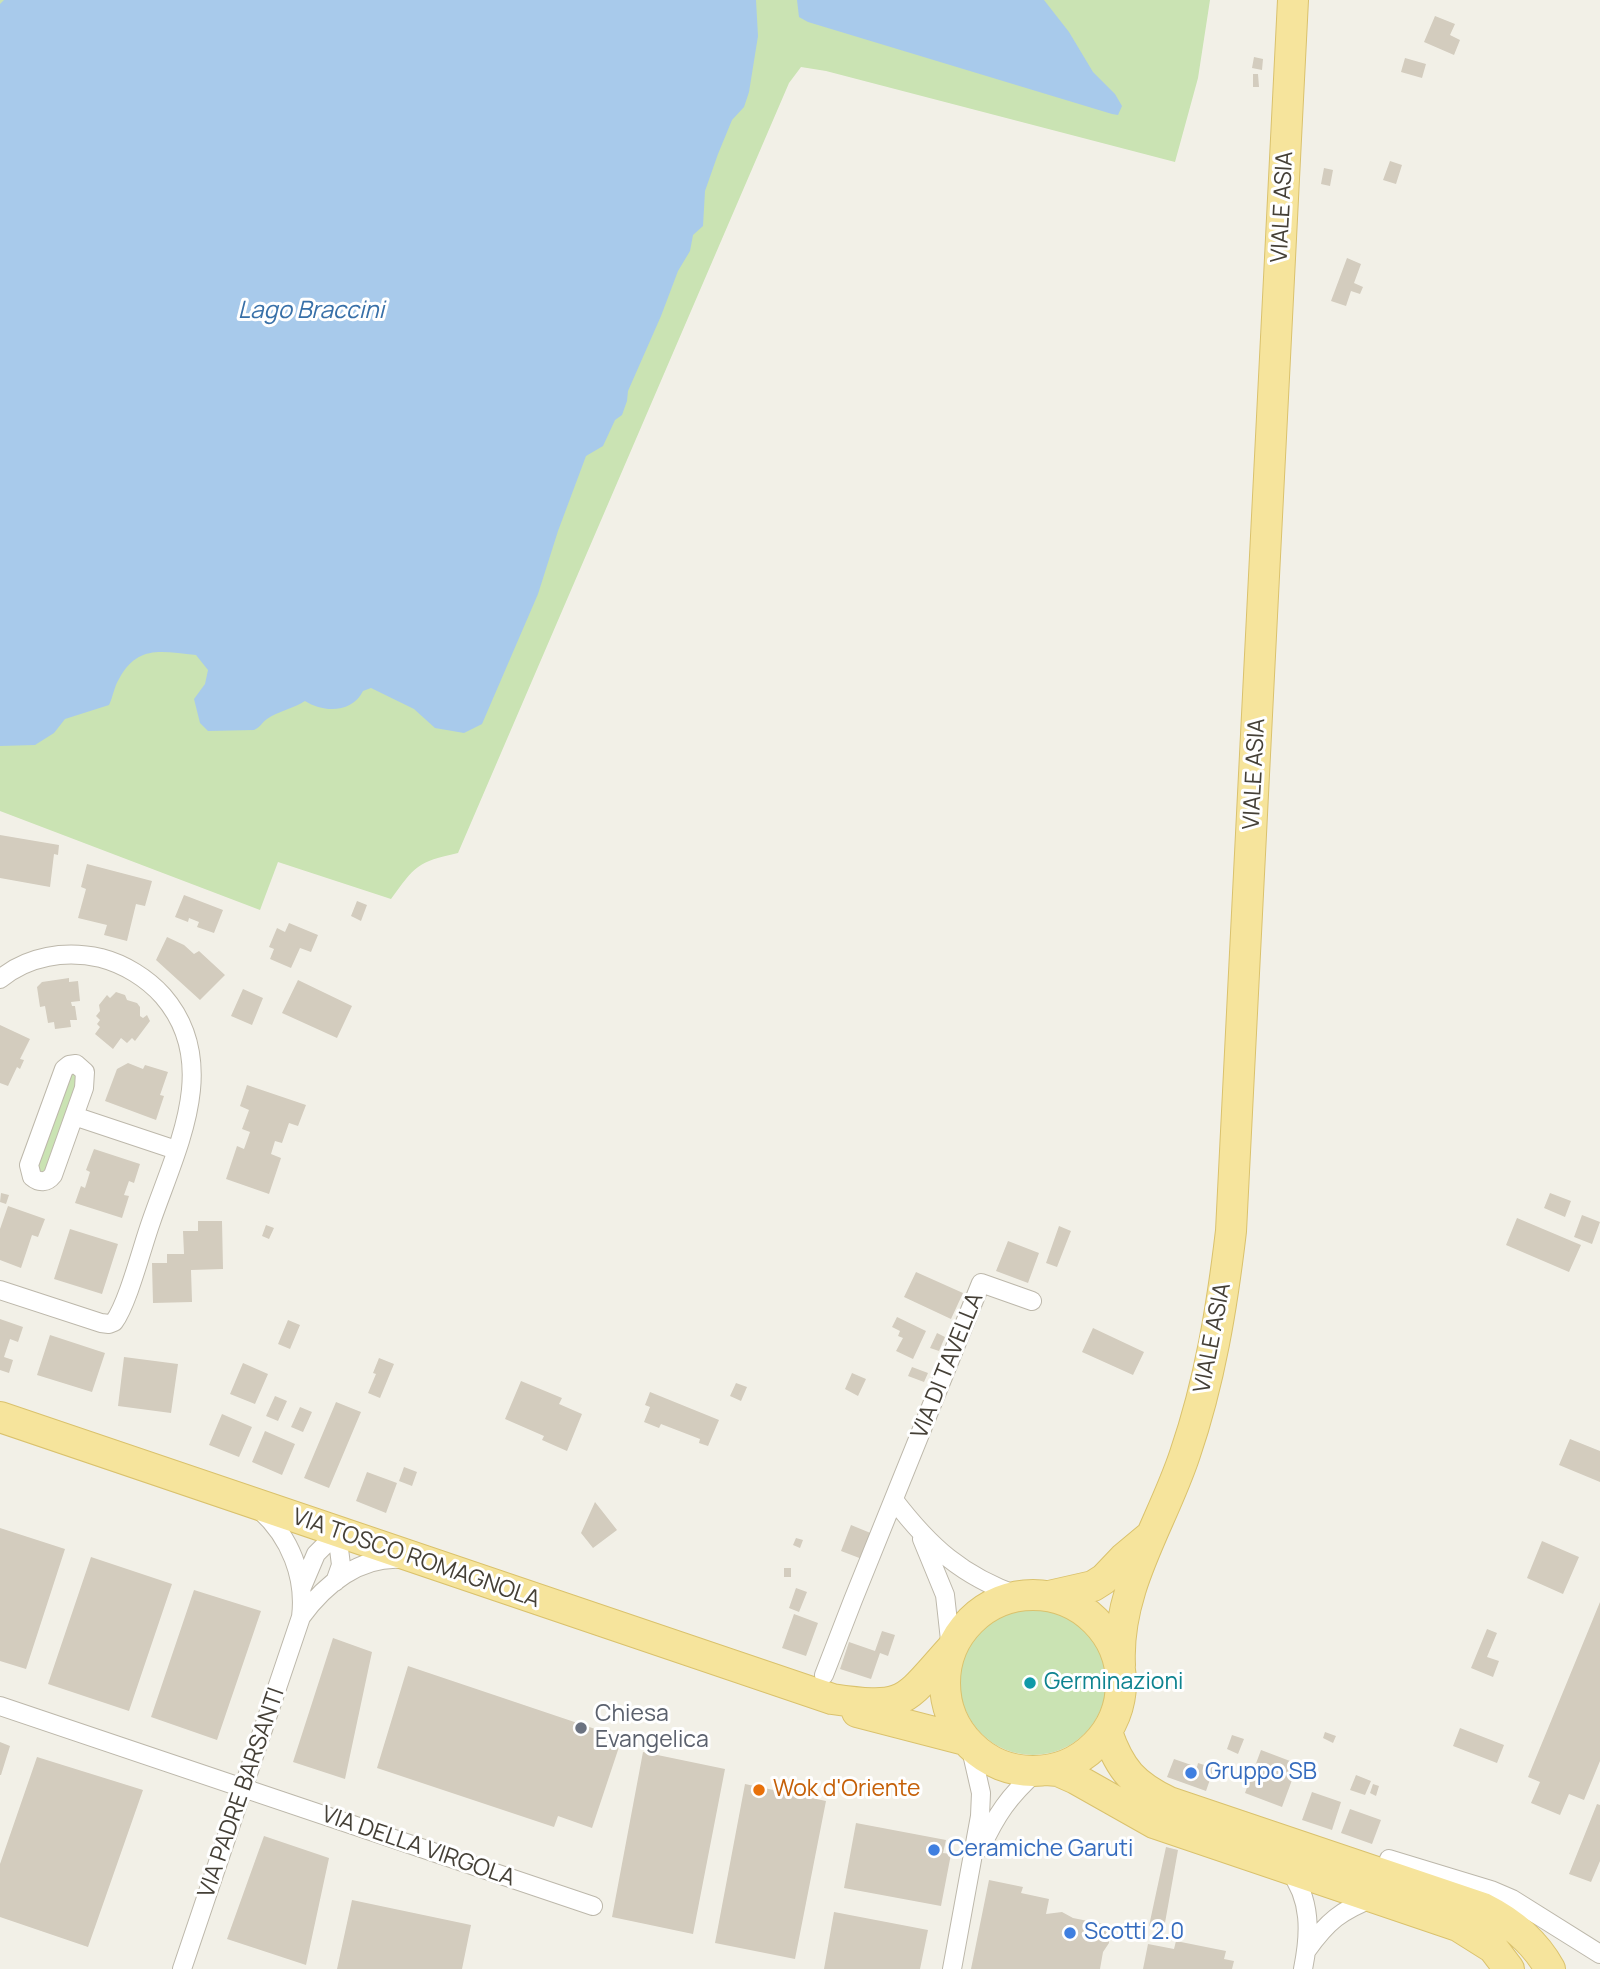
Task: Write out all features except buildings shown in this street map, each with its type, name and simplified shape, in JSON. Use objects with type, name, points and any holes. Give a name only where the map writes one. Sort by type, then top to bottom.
[{"type":"main road","name":"VIALE ASIA","points":[[1120,1665],[1124,1609],[1150,1535],[1181,1466],[1209,1370],[1221,1314],[1231,1231],[1293,0]]},
{"type":"main road","name":"VIA TOSCO ROMAGNOLA","points":[[0,1417],[421,1561],[882,1704],[904,1698],[918,1687],[951,1649]]},
{"type":"main road","points":[[1150,1535],[1104,1579],[1093,1586],[1049,1596],[1004,1599],[978,1614],[967,1624],[951,1649],[945,1691],[949,1712],[968,1742],[994,1762],[1015,1769],[1058,1771],[1154,1823],[1468,1931],[1493,1948],[1509,1969]]},
{"type":"main road","points":[[1041,1771],[1069,1764],[1080,1758],[1107,1732],[1116,1714],[1121,1693],[1120,1665],[1109,1637],[1100,1625],[1077,1606],[1049,1596]]},
{"type":"main road","name":"VIA TOSCO ROMAGNOLA","points":[[828,1687],[864,1714],[968,1742]]},
{"type":"main road","points":[[1107,1732],[1120,1764],[1136,1783],[1155,1795],[1483,1908],[1504,1919],[1521,1933],[1550,1969]]},
{"type":"street","points":[[0,979],[14,969],[36,960],[63,954],[82,954],[126,967],[160,993],[183,1026],[189,1040],[192,1060],[190,1103],[176,1150],[127,1293],[112,1324],[101,1323],[0,1290]]},
{"type":"street","points":[[72,1064],[83,1068],[86,1077],[74,1116],[53,1175],[46,1181],[36,1180],[30,1173],[29,1165],[64,1069],[72,1064]]},
{"type":"street","points":[[74,1116],[176,1150]]},
{"type":"street","name":"VIA DI TAVELLA","points":[[828,1687],[853,1600],[981,1283],[1032,1301]]},
{"type":"street","points":[[894,1500],[917,1530],[957,1566],[975,1578],[1019,1596]]},
{"type":"street","name":"VIA PADRE BARSANTI","points":[[182,1969],[301,1617],[302,1588],[290,1551],[273,1524],[252,1503]]},
{"type":"street","points":[[917,1530],[945,1595],[951,1649]]},
{"type":"street","points":[[335,1581],[341,1565],[337,1532]]},
{"type":"street","name":"VIA PADRE BARSANTI","points":[[302,1588],[316,1554],[337,1532]]},
{"type":"street","name":"VIA PADRE BARSANTI","points":[[301,1617],[335,1581],[358,1567],[398,1559],[421,1561]]},
{"type":"street","name":"VIA DELLA VIRGOLA","points":[[0,1706],[593,1906]]},
{"type":"street","points":[[952,1969],[972,1868],[981,1793],[968,1742]]},
{"type":"street","points":[[972,1868],[999,1811],[1018,1787],[1041,1771]]},
{"type":"street","points":[[1390,1859],[1512,1899],[1600,1954]]},
{"type":"street","points":[[1287,1868],[1300,1886],[1306,1903],[1307,1950],[1303,1969]]},
{"type":"street","points":[[1307,1950],[1320,1932],[1340,1913],[1374,1897]]},
{"type":"green space","name":"Lago Braccini","points":[[0,0],[1210,0],[1198,78],[1175,162],[826,71],[801,67],[789,83],[458,853],[434,859],[418,867],[391,899],[278,862],[260,910],[0,811]]},
{"type":"green space","points":[[75,1071],[79,1079],[46,1175],[35,1172],[67,1076]]},
{"type":"green space","points":[[1033,1609],[1061,1615],[1085,1630],[1100,1654],[1106,1682],[1100,1710],[1085,1734],[1061,1749],[1033,1755],[1005,1749],[981,1734],[966,1710],[960,1682],[966,1654],[981,1630],[1005,1615]]},
{"type":"water","name":"Lago Braccini","points":[[4,0],[756,0],[758,36],[749,92],[744,107],[732,120],[705,191],[703,226],[693,235],[690,251],[678,271],[628,391],[622,415],[615,420],[603,446],[586,456],[538,594],[482,724],[464,733],[435,728],[414,709],[371,688],[363,691],[352,704],[345,707],[321,708],[305,701],[271,716],[254,730],[208,731],[200,723],[194,699],[205,684],[208,670],[196,655],[162,652],[143,655],[126,668],[117,682],[109,705],[65,719],[54,733],[35,745],[0,746],[0,4]]},
{"type":"water","points":[[797,0],[1044,0],[1069,32],[1093,72],[1115,94],[1122,106],[1118,115],[1112,114],[808,22],[799,17]]},
{"type":"place","name":"Germinazioni","points":[[1030,1683]]},
{"type":"place","name":"Chiesa Evangelica","points":[[581,1728]]},
{"type":"place","name":"Gruppo SB","points":[[1191,1773]]},
{"type":"place","name":"Wok d'Oriente","points":[[759,1790]]},
{"type":"place","name":"Ceramiche Garuti","points":[[934,1850]]},
{"type":"place","name":"Scotti 2.0","points":[[1070,1933]]}]
